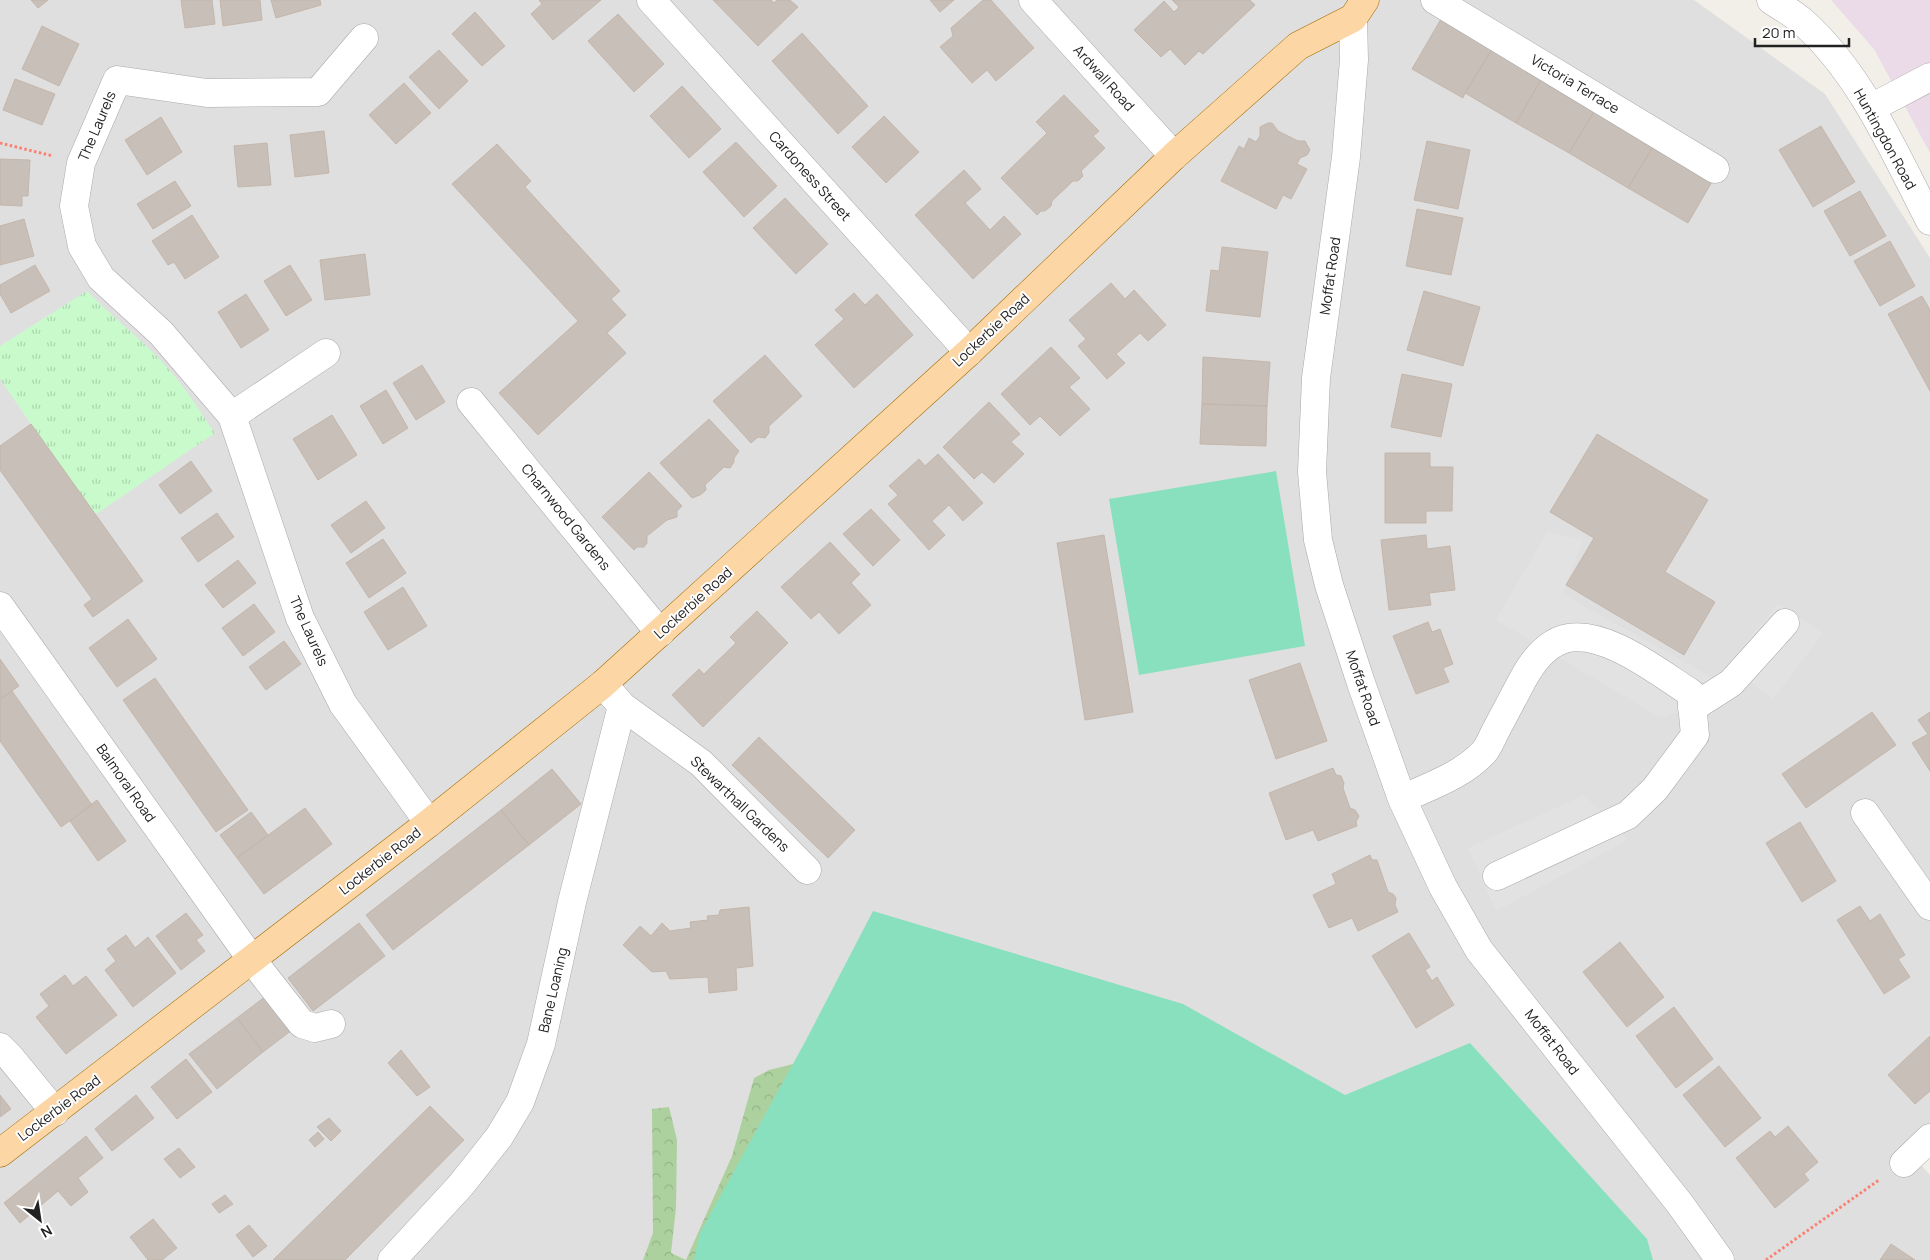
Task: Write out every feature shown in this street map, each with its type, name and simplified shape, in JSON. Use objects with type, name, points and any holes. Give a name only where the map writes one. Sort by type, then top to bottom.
[{"type":"main road","name":"Lockerbie Road","points":[[0,1153],[429,823],[603,684],[969,352],[1174,156],[1298,46],[1359,9]]},
{"type":"street","name":"Cardoness Street","points":[[651,0],[969,352]]},
{"type":"street","name":"Ardwall Road","points":[[1033,0],[1174,156]]},
{"type":"street","name":"Victoria Terrace","points":[[1436,0],[1715,169]]},
{"type":"street","name":"Huntingdon Road","points":[[1771,0],[1802,21],[1834,54],[1871,108],[1930,221]]},
{"type":"street","name":"Moffat Road","points":[[1359,9],[1346,158],[1316,378],[1312,472],[1318,540],[1329,585],[1360,683],[1402,799],[1444,888],[1479,950],[1680,1204],[1720,1260]]},
{"type":"street","name":"The Laurels","points":[[364,38],[318,92],[207,93],[117,80],[81,163],[74,206],[82,246],[101,278],[161,333],[232,416],[300,618],[343,704],[429,823]]},
{"type":"street","points":[[1871,108],[1930,77]]},
{"type":"street","points":[[232,416],[326,353]]},
{"type":"street","name":"Charnwood Gardens","points":[[471,402],[660,633]]},
{"type":"street","name":"Balmoral Road","points":[[0,606],[252,960],[302,1024],[315,1028],[331,1024]]},
{"type":"street","points":[[1692,708],[1731,683],[1785,623]]},
{"type":"street","points":[[1402,799],[1448,778],[1470,765],[1486,750],[1523,679],[1537,657],[1549,647],[1564,639],[1586,638],[1610,645],[1690,693],[1695,735],[1655,789],[1628,815],[1497,876]]},
{"type":"street","points":[[603,684],[622,706]]},
{"type":"street","name":"Stewarthall Gardens","points":[[622,706],[701,763],[808,870]]},
{"type":"street","name":"Bane Loaning","points":[[392,1260],[461,1185],[499,1137],[520,1102],[540,1044],[572,902],[622,706]]},
{"type":"street","points":[[1865,813],[1930,906]]},
{"type":"street","points":[[0,1047],[55,1112]]},
{"type":"street","points":[[1904,1163],[1930,1138]]},
{"type":"path","points":[[0,143],[81,163]]},
{"type":"path","points":[[1766,1260],[1904,1163]]},
{"type":"shaded area","points":[[0,0],[1694,0],[1825,94],[1930,258],[1930,1158],[1922,1166],[1930,1175],[1930,1260],[0,1260]]},
{"type":"shaded area","points":[[1831,0],[1930,0],[1930,153],[1874,49]]},
{"type":"shaded area","points":[[1547,532],[1583,540],[1562,594],[1715,679],[1778,604],[1823,633],[1773,699],[1748,680],[1725,696],[1661,718],[1496,620]]},
{"type":"shaded area","points":[[1584,795],[1628,840],[1496,911],[1468,848]]},
{"type":"green space","points":[[87,291],[173,374],[215,433],[92,517],[0,379],[0,346]]},
{"type":"green space","points":[[1276,471],[1305,646],[1139,675],[1109,499]]},
{"type":"green space","points":[[873,911],[1183,1004],[1345,1095],[1470,1043],[1647,1239],[1653,1260],[694,1260],[700,1233],[805,1042]]},
{"type":"green space","points":[[793,1064],[721,1260],[686,1260],[732,1156],[754,1078],[769,1070]]},
{"type":"green space","points":[[669,1107],[677,1140],[676,1208],[671,1253],[686,1260],[643,1260],[653,1233],[652,1109]]},
{"type":"building","points":[[31,0],[48,0],[38,8]]},
{"type":"building","points":[[181,0],[212,0],[215,24],[185,28]]},
{"type":"building","points":[[220,0],[260,0],[262,20],[223,26]]},
{"type":"building","points":[[271,0],[320,0],[321,5],[276,18]]},
{"type":"building","points":[[539,0],[601,0],[553,40],[531,14],[542,4]]},
{"type":"building","points":[[713,0],[771,0],[774,3],[777,0],[790,0],[798,7],[758,46]]},
{"type":"building","points":[[930,0],[954,0],[940,12]]},
{"type":"building","points":[[983,0],[991,0],[1034,48],[996,81],[987,70],[972,83],[940,47],[953,36],[951,28]]},
{"type":"building","points":[[1172,0],[1250,0],[1255,5],[1203,54],[1199,51],[1185,65],[1170,49],[1161,57],[1134,30],[1164,1],[1174,12],[1179,7]]},
{"type":"building","points":[[475,12],[505,46],[482,66],[452,34]]},
{"type":"building","points":[[618,14],[664,64],[634,92],[588,41]]},
{"type":"building","points":[[1441,19],[1493,48],[1463,98],[1412,69]]},
{"type":"building","points":[[42,26],[79,44],[59,86],[22,69]]},
{"type":"building","points":[[802,33],[868,106],[838,134],[772,61]]},
{"type":"building","points":[[1493,48],[1542,78],[1516,123],[1465,93]]},
{"type":"building","points":[[439,50],[468,81],[439,109],[409,77]]},
{"type":"building","points":[[1542,78],[1595,110],[1569,153],[1516,123]]},
{"type":"building","points":[[15,79],[55,94],[42,125],[3,110]]},
{"type":"building","points":[[404,83],[431,113],[396,144],[369,115]]},
{"type":"building","points":[[682,86],[721,129],[689,158],[650,116]]},
{"type":"building","points":[[1064,95],[1099,131],[1093,136],[1105,148],[1081,171],[1083,176],[1078,181],[1073,181],[1052,201],[1051,206],[1037,215],[1001,178],[1047,133],[1036,122]]},
{"type":"building","points":[[1595,110],[1654,145],[1628,188],[1569,153]]},
{"type":"building","points":[[884,116],[919,152],[886,183],[852,147]]},
{"type":"building","points":[[161,117],[182,152],[147,175],[125,140]]},
{"type":"building","points":[[1272,123],[1278,131],[1298,141],[1305,141],[1310,150],[1307,155],[1300,158],[1297,164],[1307,169],[1291,199],[1283,195],[1276,209],[1221,181],[1239,146],[1244,149],[1249,138],[1256,142],[1260,136],[1260,127]]},
{"type":"building","points":[[1821,126],[1855,182],[1813,207],[1779,150]]},
{"type":"building","points":[[324,131],[329,173],[295,177],[290,135]]},
{"type":"building","points":[[1427,141],[1470,150],[1458,209],[1414,200]]},
{"type":"building","points":[[736,142],[777,186],[744,217],[703,172]]},
{"type":"building","points":[[267,143],[271,185],[238,187],[234,146]]},
{"type":"building","points":[[497,144],[531,181],[525,187],[620,291],[611,299],[626,315],[607,333],[626,353],[538,435],[499,393],[578,321],[452,184]]},
{"type":"building","points":[[1654,145],[1713,180],[1688,223],[1628,188]]},
{"type":"building","points":[[0,159],[30,160],[28,196],[22,196],[22,206],[0,205]]},
{"type":"building","points":[[964,170],[981,189],[965,203],[990,230],[1004,216],[1021,234],[973,279],[915,215]]},
{"type":"building","points":[[175,181],[191,206],[153,229],[137,204]]},
{"type":"building","points":[[1860,191],[1886,236],[1850,256],[1824,211]]},
{"type":"building","points":[[785,198],[828,244],[796,274],[753,228]]},
{"type":"building","points":[[1417,209],[1463,218],[1451,275],[1406,266]]},
{"type":"building","points":[[192,215],[219,257],[185,279],[174,262],[168,265],[152,241]]},
{"type":"building","points":[[24,219],[34,256],[0,265],[0,226]]},
{"type":"building","points":[[1890,241],[1915,286],[1880,306],[1854,261]]},
{"type":"building","points":[[1222,247],[1268,252],[1260,317],[1206,311],[1211,270],[1219,271]]},
{"type":"building","points":[[365,254],[370,295],[325,300],[320,260]]},
{"type":"building","points":[[35,265],[50,291],[11,313],[0,294],[0,285]]},
{"type":"building","points":[[290,265],[312,300],[286,316],[264,281]]},
{"type":"building","points":[[1111,283],[1125,299],[1134,290],[1166,325],[1148,341],[1140,333],[1116,354],[1125,363],[1107,379],[1078,346],[1086,339],[1069,320]]},
{"type":"building","points":[[1424,291],[1480,307],[1463,366],[1407,350]]},
{"type":"building","points":[[854,293],[865,305],[877,294],[913,335],[854,388],[815,345],[844,319],[835,310]]},
{"type":"building","points":[[246,294],[269,330],[241,348],[218,312]]},
{"type":"building","points":[[1922,296],[1930,310],[1930,391],[1888,314]]},
{"type":"building","points":[[1051,347],[1080,378],[1069,387],[1090,409],[1060,436],[1040,416],[1030,425],[1001,394]]},
{"type":"building","points":[[765,355],[802,396],[769,426],[769,433],[765,438],[758,437],[751,443],[713,401]]},
{"type":"building","points":[[1203,357],[1270,362],[1267,406],[1202,404]]},
{"type":"building","points":[[422,365],[445,402],[416,420],[393,383]]},
{"type":"building","points":[[1402,374],[1452,384],[1441,437],[1391,427]]},
{"type":"building","points":[[386,390],[408,428],[383,444],[360,406]]},
{"type":"building","points":[[989,402],[1020,434],[1011,442],[1024,454],[994,483],[982,472],[974,479],[943,447]]},
{"type":"building","points":[[1202,404],[1267,406],[1266,446],[1200,444]]},
{"type":"building","points":[[332,415],[357,455],[318,480],[293,439]]},
{"type":"building","points":[[709,419],[739,451],[730,468],[724,467],[705,485],[706,490],[692,498],[660,463]]},
{"type":"building","points":[[31,424],[143,581],[93,617],[84,605],[92,599],[0,470],[0,446]]},
{"type":"building","points":[[1597,434],[1708,500],[1665,572],[1715,602],[1684,655],[1566,585],[1594,538],[1550,512]]},
{"type":"building","points":[[1385,453],[1430,453],[1430,467],[1453,467],[1452,511],[1426,511],[1426,523],[1385,523]]},
{"type":"building","points":[[938,454],[983,503],[963,521],[949,505],[932,521],[945,535],[929,550],[888,504],[898,495],[889,486],[919,459],[925,466]]},
{"type":"building","points":[[191,461],[212,491],[180,514],[159,485]]},
{"type":"building","points":[[649,472],[682,506],[677,511],[677,517],[667,520],[647,536],[647,543],[644,547],[637,547],[634,550],[602,517]]},
{"type":"building","points":[[366,501],[385,528],[351,553],[331,525]]},
{"type":"building","points":[[871,509],[900,540],[873,566],[843,534]]},
{"type":"building","points":[[217,513],[234,537],[198,562],[181,538]]},
{"type":"building","points":[[1104,535],[1133,712],[1085,720],[1057,543]]},
{"type":"building","points":[[1426,535],[1427,549],[1450,546],[1455,590],[1429,593],[1431,605],[1389,610],[1381,540]]},
{"type":"building","points":[[383,539],[406,573],[369,598],[346,563]]},
{"type":"building","points":[[830,542],[860,574],[851,583],[871,605],[839,634],[819,612],[811,619],[781,587]]},
{"type":"building","points":[[238,560],[256,583],[223,608],[205,585]]},
{"type":"building","points":[[403,587],[427,626],[388,650],[364,612]]},
{"type":"building","points":[[254,604],[275,632],[243,656],[222,628]]},
{"type":"building","points":[[757,611],[788,643],[703,727],[672,695],[699,669],[704,674],[736,643],[730,637]]},
{"type":"building","points":[[128,619],[157,659],[117,687],[89,648]]},
{"type":"building","points":[[1428,622],[1432,632],[1440,629],[1453,664],[1443,668],[1449,682],[1416,694],[1393,636]]},
{"type":"building","points":[[284,641],[301,664],[266,690],[249,667]]},
{"type":"building","points":[[0,659],[19,686],[0,699]]},
{"type":"building","points":[[1300,663],[1327,741],[1276,759],[1249,680]]},
{"type":"building","points":[[155,678],[248,810],[216,832],[123,700]]},
{"type":"building","points":[[12,691],[92,805],[61,827],[0,741],[0,699]]},
{"type":"building","points":[[1872,712],[1896,745],[1806,808],[1782,774]]},
{"type":"building","points":[[1930,712],[1930,771],[1912,743],[1928,734],[1918,720]]},
{"type":"building","points":[[759,737],[855,830],[828,858],[732,765]]},
{"type":"building","points":[[1333,768],[1336,775],[1341,776],[1344,783],[1343,788],[1350,808],[1355,810],[1359,816],[1356,822],[1357,826],[1318,841],[1313,830],[1286,840],[1269,793]]},
{"type":"building","points":[[552,769],[581,804],[529,845],[501,810]]},
{"type":"building","points":[[97,800],[126,841],[98,861],[70,821]]},
{"type":"building","points":[[305,808],[332,844],[264,894],[237,858]]},
{"type":"building","points":[[501,810],[529,845],[393,950],[366,915]]},
{"type":"building","points":[[251,812],[268,835],[237,858],[220,835]]},
{"type":"building","points":[[1800,822],[1836,881],[1802,902],[1766,843]]},
{"type":"building","points":[[1370,855],[1372,860],[1377,860],[1388,892],[1396,898],[1395,905],[1398,912],[1358,931],[1352,918],[1329,928],[1313,895],[1336,884],[1332,874]]},
{"type":"building","points":[[1860,906],[1870,921],[1880,914],[1905,955],[1898,959],[1910,977],[1884,994],[1837,920]]},
{"type":"building","points":[[749,907],[753,966],[736,968],[737,990],[709,993],[708,977],[670,979],[666,971],[652,972],[623,945],[640,926],[651,936],[662,923],[670,931],[691,928],[690,922],[708,920],[707,916],[719,915],[720,910]]},
{"type":"building","points":[[186,913],[203,935],[196,940],[205,951],[181,970],[156,936]]},
{"type":"building","points":[[359,923],[385,956],[313,1011],[288,978]]},
{"type":"building","points":[[1409,933],[1430,967],[1425,970],[1432,981],[1437,977],[1454,1005],[1416,1028],[1372,956]]},
{"type":"building","points":[[126,935],[135,948],[148,937],[176,973],[133,1007],[105,970],[116,961],[107,949]]},
{"type":"building","points":[[1620,942],[1664,997],[1627,1027],[1583,972]]},
{"type":"building","points":[[65,975],[73,986],[86,976],[117,1015],[66,1054],[36,1017],[49,1006],[40,994]]},
{"type":"building","points":[[270,993],[296,1027],[263,1052],[237,1018]]},
{"type":"building","points":[[1674,1007],[1713,1059],[1676,1088],[1636,1036]]},
{"type":"building","points":[[237,1018],[263,1052],[217,1089],[189,1054]]},
{"type":"building","points":[[1930,1036],[1930,1091],[1915,1104],[1888,1075]]},
{"type":"building","points":[[401,1050],[430,1087],[417,1096],[388,1063]]},
{"type":"building","points":[[186,1059],[212,1092],[177,1119],[151,1087]]},
{"type":"building","points":[[1719,1066],[1761,1118],[1725,1147],[1683,1095]]},
{"type":"building","points":[[0,1095],[11,1109],[0,1117]]},
{"type":"building","points":[[136,1095],[154,1118],[112,1151],[95,1129]]},
{"type":"building","points":[[430,1106],[464,1140],[345,1260],[273,1260]]},
{"type":"building","points":[[329,1118],[341,1131],[331,1141],[317,1127]]},
{"type":"building","points":[[1788,1126],[1818,1162],[1804,1174],[1809,1180],[1775,1208],[1736,1158],[1770,1131],[1775,1137]]},
{"type":"building","points":[[318,1132],[324,1139],[315,1147],[309,1140]]},
{"type":"building","points":[[86,1136],[103,1158],[78,1178],[88,1192],[71,1206],[58,1191],[20,1223],[4,1203]]},
{"type":"building","points":[[179,1148],[195,1167],[180,1178],[164,1159]]},
{"type":"building","points":[[225,1195],[233,1204],[219,1213],[212,1204]]},
{"type":"building","points":[[153,1219],[177,1248],[162,1260],[148,1260],[130,1237]]},
{"type":"building","points":[[249,1225],[267,1246],[253,1257],[236,1235]]},
{"type":"building","points":[[1891,1244],[1915,1260],[1880,1260]]}]
